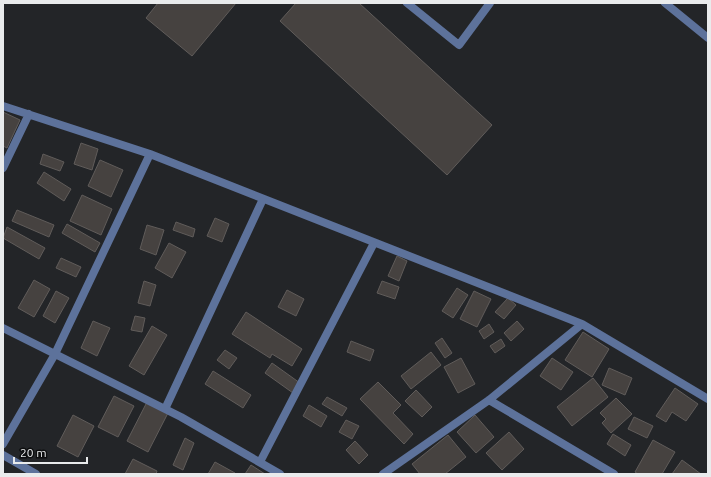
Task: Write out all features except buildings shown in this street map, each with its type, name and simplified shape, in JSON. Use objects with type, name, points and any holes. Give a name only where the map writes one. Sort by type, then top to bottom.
[{"type":"street","points":[[407,3],[459,45],[490,3]]},
{"type":"street","points":[[665,3],[708,38]]},
{"type":"street","points":[[3,106],[150,154],[582,324],[708,398]]},
{"type":"street","points":[[3,168],[29,114]]},
{"type":"street","points":[[3,444],[55,354],[150,154]]},
{"type":"street","points":[[165,409],[263,199]]},
{"type":"street","points":[[260,462],[374,243]]},
{"type":"street","points":[[390,473],[489,400],[582,324]]},
{"type":"street","points":[[3,328],[165,409],[280,474]]},
{"type":"street","points":[[489,400],[614,474]]},
{"type":"street","points":[[3,456],[36,474]]}]
